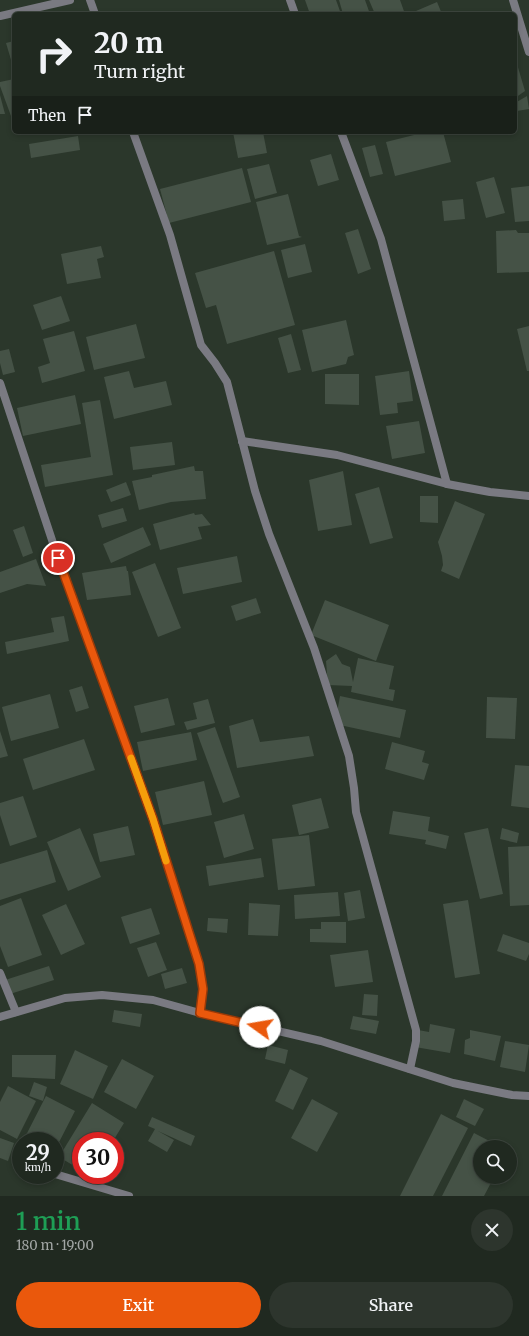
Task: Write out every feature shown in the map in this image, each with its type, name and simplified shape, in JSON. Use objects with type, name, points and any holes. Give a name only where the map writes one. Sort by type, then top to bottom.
[{"type":"street","points":[[18,12],[70,0]]},
{"type":"street","points":[[90,0],[94,12]]},
{"type":"street","points":[[290,0],[294,12]]},
{"type":"street","points":[[513,0],[517,12]]},
{"type":"street","points":[[0,16],[12,13]]},
{"type":"street","points":[[517,13],[529,52]]},
{"type":"street","points":[[134,134],[170,235],[202,344],[226,382],[255,491],[269,534],[314,648],[349,756],[356,812],[416,1030],[416,1041],[410,1069]]},
{"type":"street","points":[[341,134],[381,239],[447,484]]},
{"type":"street","points":[[0,383],[53,543],[153,819],[197,957],[203,989],[200,1013]]},
{"type":"street","points":[[242,441],[337,455],[447,484],[490,492],[529,496]]},
{"type":"street","points":[[0,973],[16,1012]]},
{"type":"street","points":[[0,1017],[65,998],[102,995],[153,1000],[200,1013],[321,1041],[452,1083],[512,1095],[529,1096]]},
{"type":"street","points":[[64,1177],[129,1196]]},
{"type":"building","points":[[305,0],[336,0],[340,12],[309,12]]},
{"type":"building","points":[[339,0],[365,0],[369,12],[342,12]]},
{"type":"building","points":[[369,0],[400,0],[404,12],[374,12]]},
{"type":"building","points":[[437,2],[441,12],[414,12]]},
{"type":"building","points":[[12,42],[12,63],[6,43]]},
{"type":"building","points":[[517,64],[525,91],[517,97]]},
{"type":"building","points":[[12,79],[12,116],[0,86],[0,82]]},
{"type":"building","points":[[0,95],[5,114],[0,114]]},
{"type":"building","points":[[527,96],[529,109],[517,111],[517,102]]},
{"type":"building","points":[[233,134],[263,134],[267,153],[238,158]]},
{"type":"building","points":[[418,134],[444,134],[451,162],[395,176],[386,142]]},
{"type":"building","points":[[78,136],[80,150],[31,158],[29,144]]},
{"type":"building","points":[[375,145],[383,174],[370,177],[362,148]]},
{"type":"building","points":[[331,154],[339,180],[318,186],[310,160]]},
{"type":"building","points":[[269,164],[277,193],[255,199],[247,169]]},
{"type":"building","points":[[242,168],[251,202],[169,223],[160,189]]},
{"type":"building","points":[[494,177],[505,213],[486,218],[476,182]]},
{"type":"building","points":[[529,186],[529,221],[515,222],[511,188]]},
{"type":"building","points":[[288,194],[299,236],[302,237],[267,245],[256,202]]},
{"type":"building","points":[[463,199],[465,219],[444,221],[442,201]]},
{"type":"building","points":[[358,229],[371,269],[358,274],[345,233]]},
{"type":"building","points":[[516,230],[518,233],[529,233],[529,272],[497,273],[496,231]]},
{"type":"building","points":[[305,244],[312,272],[288,278],[281,250]]},
{"type":"building","points":[[101,246],[104,257],[97,259],[101,278],[67,284],[61,254]]},
{"type":"building","points":[[274,251],[295,325],[227,344],[216,305],[206,308],[195,273]]},
{"type":"building","points":[[61,296],[70,321],[42,330],[33,305]]},
{"type":"building","points":[[346,320],[354,355],[348,357],[346,364],[312,372],[302,330]]},
{"type":"building","points":[[136,324],[145,358],[94,370],[86,337]]},
{"type":"building","points":[[529,326],[529,371],[527,371],[517,329]]},
{"type":"building","points":[[74,331],[85,371],[42,383],[38,367],[50,363],[43,339]]},
{"type":"building","points":[[291,334],[301,370],[288,373],[278,338]]},
{"type":"building","points":[[9,349],[15,372],[3,375],[0,363],[0,351]]},
{"type":"building","points":[[129,371],[134,388],[166,381],[172,405],[114,419],[104,377]]},
{"type":"building","points":[[409,371],[413,401],[397,403],[398,413],[380,415],[375,376]]},
{"type":"building","points":[[325,374],[359,374],[359,405],[325,404]]},
{"type":"building","points":[[75,395],[81,424],[23,436],[17,408]]},
{"type":"building","points":[[100,400],[113,475],[45,487],[41,465],[91,457],[82,403]]},
{"type":"building","points":[[419,421],[425,453],[392,459],[386,426]]},
{"type":"building","points":[[172,442],[175,465],[133,470],[130,447]]},
{"type":"building","points":[[194,466],[195,471],[203,471],[206,499],[171,502],[139,510],[132,481]]},
{"type":"building","points":[[343,471],[352,525],[318,531],[309,480]]},
{"type":"building","points":[[126,482],[131,495],[111,502],[106,490]]},
{"type":"building","points":[[379,487],[393,538],[370,544],[355,494]]},
{"type":"building","points":[[420,496],[438,496],[438,523],[420,522]]},
{"type":"building","points":[[455,501],[485,514],[459,579],[441,571],[443,565],[438,542]]},
{"type":"building","points":[[123,508],[127,521],[102,528],[98,515]]},
{"type":"building","points":[[194,513],[195,515],[202,514],[211,525],[198,527],[202,539],[160,550],[153,524]]},
{"type":"building","points":[[24,526],[33,553],[23,557],[13,530]]},
{"type":"building","points":[[143,527],[151,545],[111,563],[103,544]]},
{"type":"building","points":[[237,556],[242,582],[183,594],[177,568]]},
{"type":"building","points":[[36,559],[46,586],[27,584],[0,593],[0,572]]},
{"type":"building","points":[[155,563],[181,628],[158,637],[132,572]]},
{"type":"building","points":[[126,566],[131,595],[87,600],[82,573]]},
{"type":"building","points":[[256,598],[261,613],[236,621],[231,606]]},
{"type":"building","points":[[325,600],[389,625],[376,661],[311,635]]},
{"type":"building","points":[[64,616],[69,641],[7,654],[5,642],[54,632],[51,618]]},
{"type":"building","points":[[336,654],[342,664],[350,667],[353,682],[358,658],[394,666],[389,689],[395,690],[393,701],[351,692],[352,686],[328,685],[326,661]]},
{"type":"building","points":[[82,686],[89,708],[76,712],[69,690]]},
{"type":"building","points":[[50,694],[59,728],[11,741],[2,707]]},
{"type":"building","points":[[340,696],[406,710],[400,738],[335,724]]},
{"type":"building","points":[[487,697],[517,698],[515,739],[486,738]]},
{"type":"building","points":[[168,698],[175,725],[141,733],[134,706]]},
{"type":"building","points":[[208,699],[215,723],[187,730],[184,722],[197,719],[193,703]]},
{"type":"building","points":[[253,719],[260,742],[309,736],[314,756],[237,768],[229,726]]},
{"type":"building","points":[[215,727],[240,797],[223,803],[197,733]]},
{"type":"building","points":[[0,731],[8,756],[0,758]]},
{"type":"building","points":[[191,732],[197,760],[143,771],[137,742]]},
{"type":"building","points":[[84,739],[95,770],[33,790],[23,759]]},
{"type":"building","points":[[392,742],[425,751],[422,762],[429,764],[424,780],[385,769]]},
{"type":"building","points":[[515,765],[529,766],[529,808],[511,806]]},
{"type":"building","points":[[204,781],[212,815],[163,825],[155,792]]},
{"type":"building","points":[[23,796],[37,837],[10,846],[0,815],[0,803]]},
{"type":"building","points":[[321,798],[329,828],[299,835],[292,805]]},
{"type":"building","points":[[393,811],[430,817],[428,831],[449,836],[446,849],[425,844],[426,840],[389,834]]},
{"type":"building","points":[[244,814],[254,849],[224,858],[214,822]]},
{"type":"building","points":[[128,826],[135,855],[100,862],[93,834]]},
{"type":"building","points":[[80,828],[101,877],[68,891],[47,842]]},
{"type":"building","points":[[488,828],[503,894],[480,899],[464,833]]},
{"type":"building","points":[[502,828],[519,833],[517,843],[500,839]]},
{"type":"building","points":[[309,835],[315,886],[278,890],[272,839]]},
{"type":"building","points":[[529,846],[529,905],[510,906],[508,847]]},
{"type":"building","points":[[47,850],[56,882],[0,900],[0,864]]},
{"type":"building","points":[[261,858],[264,877],[209,886],[206,866]]},
{"type":"building","points":[[360,890],[365,918],[348,921],[344,893]]},
{"type":"building","points":[[338,892],[340,916],[295,919],[294,895]]},
{"type":"building","points":[[21,898],[42,955],[8,967],[0,946],[0,906]]},
{"type":"building","points":[[468,900],[480,974],[455,978],[443,904]]},
{"type":"building","points":[[249,903],[280,905],[278,936],[248,935]]},
{"type":"building","points":[[66,904],[85,944],[61,955],[42,915]]},
{"type":"building","points":[[151,908],[160,934],[130,944],[121,917]]},
{"type":"building","points":[[208,918],[228,919],[227,933],[207,931]]},
{"type":"building","points":[[321,922],[346,922],[346,943],[310,942],[310,929],[321,929]]},
{"type":"building","points":[[503,934],[529,943],[529,954],[526,961],[497,951]]},
{"type":"building","points":[[156,942],[167,970],[148,977],[137,948]]},
{"type":"building","points":[[368,950],[373,982],[335,987],[330,955]]},
{"type":"building","points":[[49,966],[54,980],[10,994],[5,980]]},
{"type":"building","points":[[182,968],[187,983],[165,989],[161,974]]},
{"type":"building","points":[[364,994],[378,995],[377,1016],[362,1015]]},
{"type":"building","points":[[114,1010],[142,1014],[140,1027],[112,1022]]},
{"type":"building","points":[[353,1016],[379,1021],[376,1034],[350,1029]]},
{"type":"building","points":[[430,1024],[455,1029],[450,1053],[415,1047],[418,1030],[429,1032]]},
{"type":"building","points":[[470,1030],[501,1036],[495,1061],[464,1054],[465,1040],[470,1038]]},
{"type":"building","points":[[505,1041],[529,1045],[525,1072],[500,1067]]},
{"type":"building","points":[[268,1045],[288,1050],[285,1064],[265,1059]]},
{"type":"building","points":[[75,1050],[108,1066],[93,1099],[60,1084]]},
{"type":"building","points":[[12,1055],[56,1055],[55,1079],[12,1077]]},
{"type":"building","points":[[122,1059],[154,1076],[136,1109],[104,1092]]},
{"type":"building","points":[[290,1069],[308,1078],[293,1110],[275,1101]]},
{"type":"building","points":[[34,1082],[47,1087],[43,1101],[29,1096]]},
{"type":"building","points":[[8,1086],[36,1101],[20,1132],[12,1132],[12,1136],[0,1130],[0,1102]]},
{"type":"building","points":[[46,1096],[75,1111],[64,1132],[28,1132]]},
{"type":"building","points":[[312,1099],[338,1113],[317,1152],[291,1138]]},
{"type":"building","points":[[464,1099],[484,1109],[475,1126],[456,1117]]},
{"type":"building","points":[[92,1103],[124,1123],[118,1132],[74,1132]]},
{"type":"building","points":[[441,1114],[468,1128],[433,1196],[400,1196]]},
{"type":"building","points":[[152,1117],[195,1136],[191,1146],[158,1131],[174,1140],[167,1152],[148,1141],[155,1129],[148,1126]]},
{"type":"building","points":[[474,1133],[488,1140],[473,1140],[473,1184],[490,1184],[484,1196],[442,1196]]},
{"type":"building","points":[[72,1136],[72,1165],[64,1160],[64,1149]]},
{"type":"building","points":[[0,1138],[12,1142],[12,1149],[8,1161],[0,1158]]},
{"type":"slow traffic","points":[[131,758],[153,819],[166,861]]},
{"type":"route","points":[[58,558],[153,819],[199,964],[203,989],[200,1013],[260,1027]]}]
